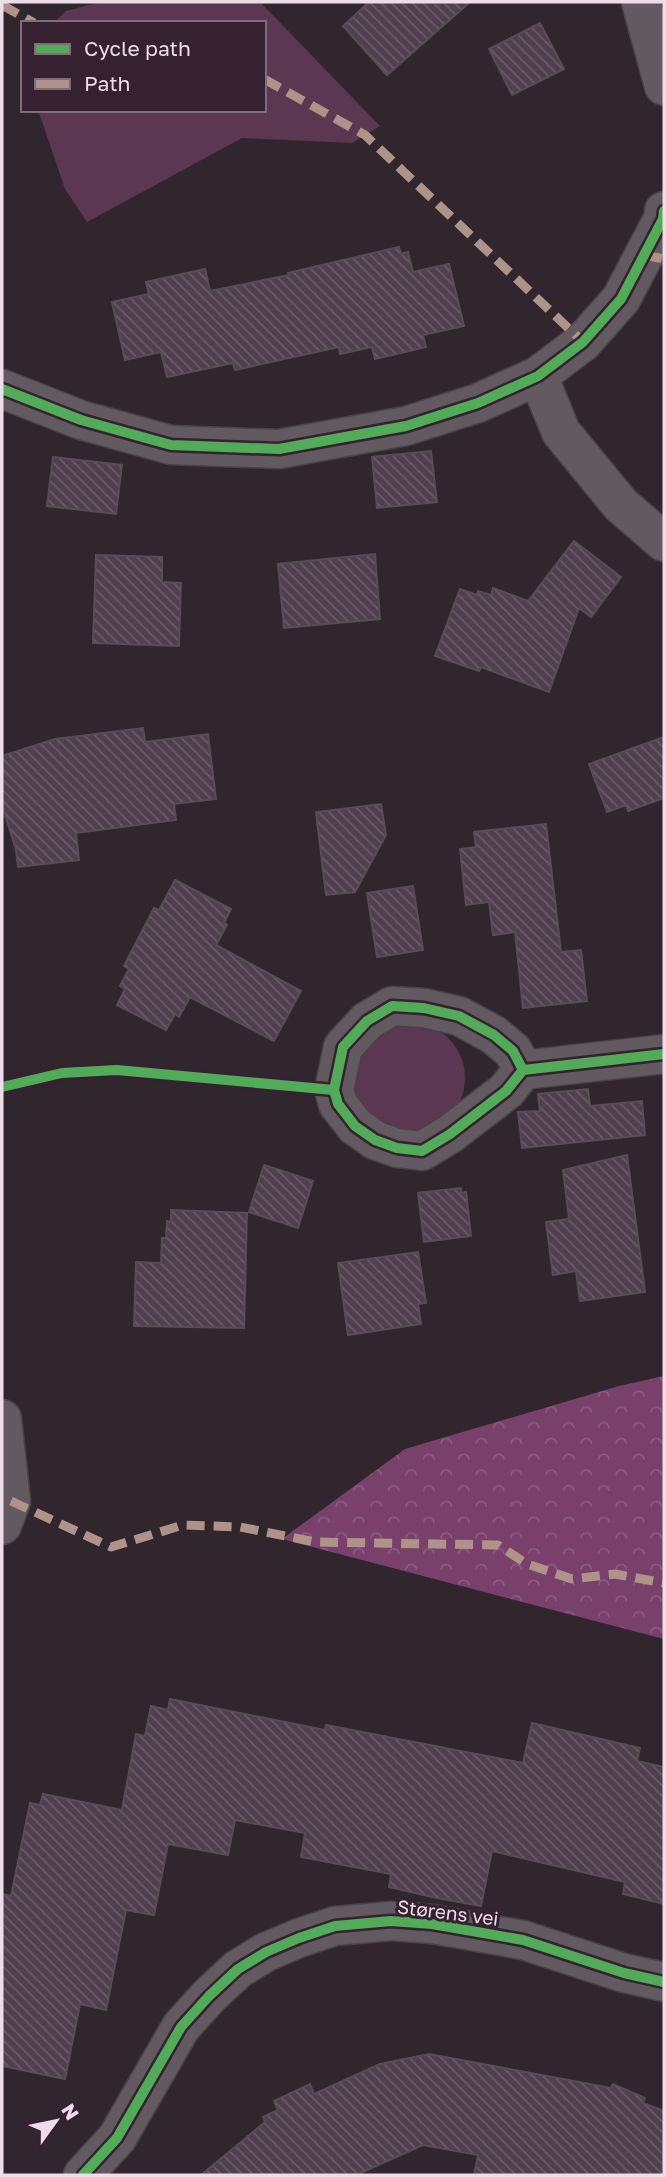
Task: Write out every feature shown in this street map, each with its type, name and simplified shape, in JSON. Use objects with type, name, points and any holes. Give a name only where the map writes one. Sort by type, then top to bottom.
[{"type":"street","points":[[641,2],[664,86]]},
{"type":"street","points":[[2,388],[81,420],[171,445],[279,449],[406,426],[478,403],[538,376],[583,342],[621,299],[663,219],[664,211]]},
{"type":"street","points":[[538,376],[561,432],[621,505],[664,542]]},
{"type":"street","points":[[523,1070],[513,1051],[494,1035],[459,1016],[424,1008],[392,1006],[366,1021],[342,1047],[334,1090],[338,1104],[355,1126],[375,1140],[397,1148],[422,1151],[450,1134],[506,1091],[523,1070],[664,1054]]},
{"type":"street","points":[[2,1419],[11,1501],[2,1525]]},
{"type":"street","name":"Størens vei","points":[[83,2175],[117,2138],[181,2027],[209,1996],[238,1969],[267,1952],[335,1926],[391,1921],[432,1924],[523,1940],[624,1973],[664,1982]]},
{"type":"green space","points":[[664,1376],[664,1639],[282,1539],[405,1449],[619,1386]]},
{"type":"shaded area","points":[[101,2],[260,2],[380,126],[352,143],[242,138],[87,222],[65,189],[39,112],[266,112],[266,21],[55,21],[66,11]]},
{"type":"shaded area","points":[[409,1022],[430,1026],[448,1039],[461,1057],[465,1078],[461,1099],[448,1117],[430,1130],[409,1134],[388,1130],[370,1117],[357,1099],[353,1078],[357,1057],[370,1039],[388,1026]]},
{"type":"building","points":[[369,2],[470,2],[387,75],[343,26]]},
{"type":"building","points":[[540,23],[564,69],[512,95],[489,49]]},
{"type":"building","points":[[399,247],[401,254],[408,252],[413,272],[449,264],[464,326],[423,335],[426,347],[375,359],[372,347],[340,354],[339,347],[235,370],[233,363],[167,377],[161,352],[125,360],[112,302],[149,294],[146,282],[205,269],[210,291],[289,275],[288,273]]},
{"type":"building","points":[[431,451],[437,502],[377,508],[372,457]]},
{"type":"building","points":[[53,457],[122,465],[116,514],[47,506]]},
{"type":"building","points":[[574,541],[621,577],[591,617],[579,608],[549,692],[481,667],[479,671],[435,656],[460,589],[477,595],[478,591],[491,595],[493,588],[528,601]]},
{"type":"building","points":[[375,554],[380,619],[284,628],[278,564]]},
{"type":"building","points":[[96,555],[162,557],[162,582],[181,583],[179,646],[93,643]]},
{"type":"building","points":[[143,728],[145,742],[208,734],[216,799],[174,804],[176,820],[76,833],[79,860],[18,867],[16,850],[2,805],[2,756],[55,739]]},
{"type":"building","points":[[664,737],[664,798],[628,811],[626,805],[607,812],[589,764]]},
{"type":"building","points":[[381,804],[386,835],[355,892],[326,895],[316,812]]},
{"type":"building","points":[[546,824],[561,952],[581,950],[587,1001],[523,1008],[515,932],[493,935],[489,902],[466,905],[460,849],[476,847],[474,832]]},
{"type":"building","points":[[175,880],[231,909],[224,923],[227,925],[216,945],[301,991],[274,1041],[190,997],[179,1017],[175,1014],[166,1030],[117,1005],[125,989],[120,986],[129,969],[124,966],[154,908],[159,910]]},
{"type":"building","points":[[413,886],[423,950],[377,957],[367,893]]},
{"type":"building","points":[[588,1089],[590,1106],[642,1101],[645,1135],[522,1148],[518,1112],[540,1111],[538,1094]]},
{"type":"building","points":[[627,1155],[645,1292],[580,1301],[576,1271],[553,1275],[546,1222],[569,1219],[563,1170]]},
{"type":"building","points":[[264,1165],[313,1181],[298,1228],[249,1212]]},
{"type":"building","points":[[461,1188],[461,1193],[466,1192],[471,1236],[424,1242],[418,1193]]},
{"type":"building","points":[[171,1210],[247,1213],[244,1328],[134,1326],[136,1262],[161,1263],[162,1238],[166,1238],[167,1221],[171,1222]]},
{"type":"building","points":[[418,1252],[426,1303],[418,1304],[421,1324],[348,1335],[338,1263]]},
{"type":"building","points":[[170,1699],[325,1730],[326,1725],[523,1763],[532,1723],[640,1748],[637,1761],[664,1767],[664,1904],[623,1894],[625,1882],[492,1851],[481,1906],[437,1898],[389,1887],[391,1874],[301,1857],[305,1833],[235,1820],[228,1855],[168,1844],[154,1915],[126,1910],[106,2010],[80,2004],[65,2079],[2,2066],[2,1894],[11,1896],[30,1803],[40,1805],[43,1794],[122,1810],[136,1734],[145,1736],[151,1706],[168,1710]]},
{"type":"building","points":[[429,2054],[611,2088],[613,2084],[645,2098],[643,2103],[664,2111],[664,2175],[474,2175],[478,2155],[423,2145],[356,2175],[201,2175],[265,2122],[263,2117],[278,2110],[274,2101],[310,2084],[314,2094],[380,2064]]},
{"type":"marked path","points":[[2,5],[30,21]]},
{"type":"marked path","points":[[266,80],[365,135],[583,342]]},
{"type":"marked path","points":[[644,255],[664,259]]},
{"type":"marked path","points":[[11,1501],[111,1547],[183,1525],[240,1527],[315,1542],[498,1545],[527,1564],[572,1579],[615,1574],[664,1583]]},
{"type":"cycle path","points":[[2,389],[81,420],[171,445],[279,449],[406,426],[478,403],[538,376],[583,342],[621,299],[663,219],[664,211]]},
{"type":"cycle path","points":[[523,1070],[513,1051],[494,1035],[459,1016],[424,1008],[392,1006],[367,1021],[343,1047],[334,1090],[338,1104],[355,1126],[375,1140],[397,1148],[422,1151],[450,1134],[506,1091],[523,1070],[664,1054]]},
{"type":"cycle path","points":[[2,1087],[62,1073],[117,1070],[334,1090]]},
{"type":"cycle path","points":[[83,2175],[117,2138],[181,2027],[209,1996],[238,1969],[266,1952],[335,1926],[391,1921],[432,1924],[523,1940],[624,1973],[664,1982]]}]
